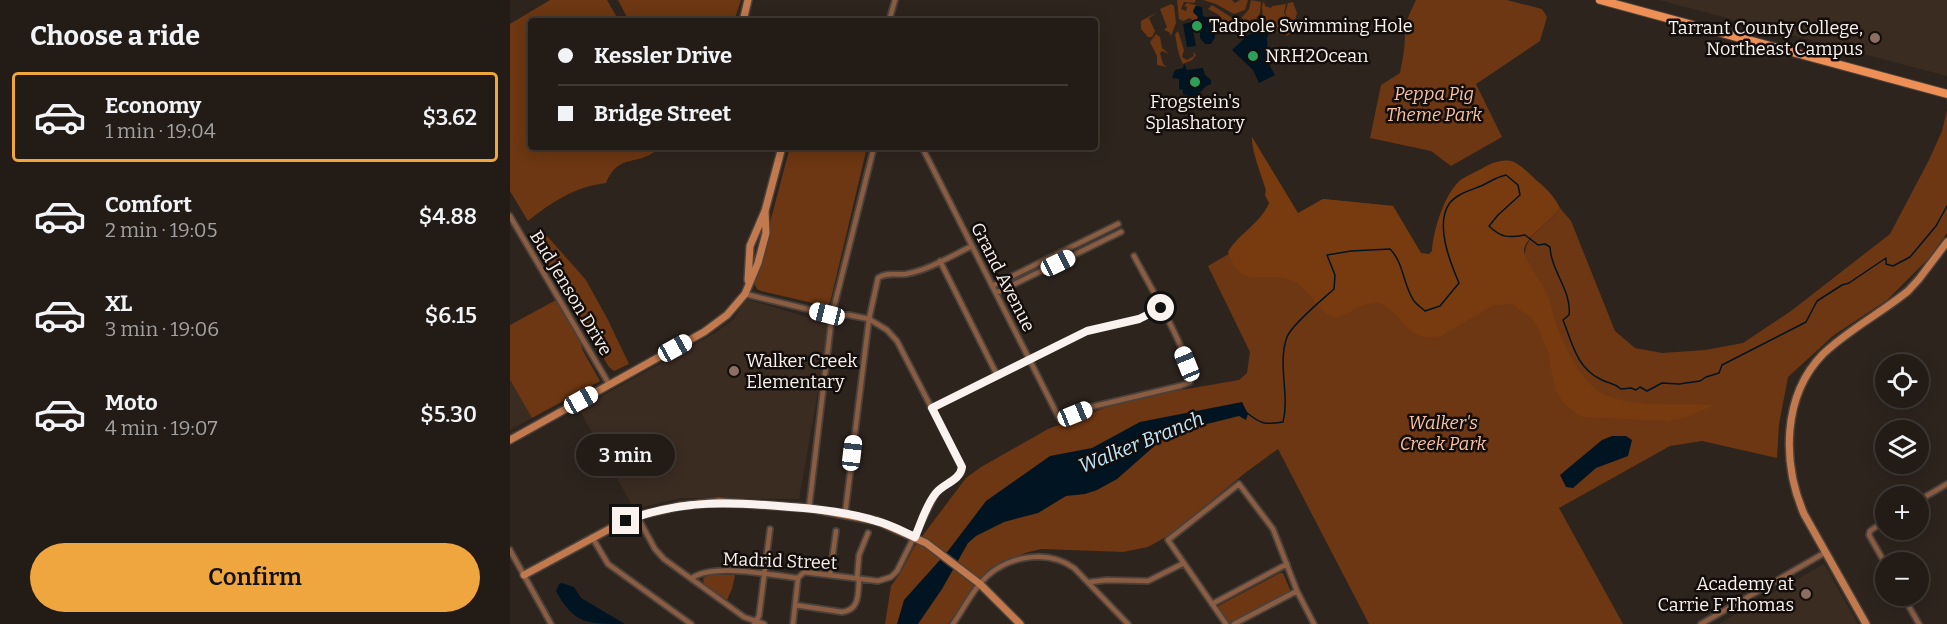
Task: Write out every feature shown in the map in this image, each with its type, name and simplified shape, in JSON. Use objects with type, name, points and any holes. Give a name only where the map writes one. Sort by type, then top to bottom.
[{"type":"main road","points":[[1600,0],[1947,94]]},
{"type":"street","points":[[744,18],[748,0]]},
{"type":"street","points":[[891,18],[896,0]]},
{"type":"street","points":[[510,440],[704,332],[727,315],[745,294],[750,246],[765,211],[781,150]]},
{"type":"street","points":[[809,508],[832,315],[873,150]]},
{"type":"street","name":"Grand Avenue","points":[[924,150],[1060,420],[1091,408],[1190,382],[1191,375],[1187,364],[1161,308]]},
{"type":"street","points":[[748,282],[758,263],[766,233],[765,211]]},
{"type":"street","name":"Bud Jenson Drive","points":[[510,216],[609,384]]},
{"type":"street","points":[[992,286],[1118,224]]},
{"type":"street","points":[[996,293],[1121,232]]},
{"type":"street","points":[[1866,624],[1804,514],[1793,483],[1789,441],[1795,401],[1807,376],[1823,355],[1908,291],[1947,242]]},
{"type":"street","points":[[845,514],[869,319],[878,278],[914,272],[972,246]]},
{"type":"street","points":[[745,294],[832,315],[849,315],[869,319],[887,330],[897,340],[932,408],[1087,331],[1139,319],[1161,308],[1134,256]]},
{"type":"street","points":[[940,261],[997,375]]},
{"type":"street","name":"Madrid Street","points":[[692,578],[705,572],[765,574],[798,578],[804,572],[878,581],[895,574],[936,493],[959,476],[962,467],[932,408]]},
{"type":"street","points":[[1226,624],[1168,540],[1239,484],[1273,529],[1297,591],[1314,624]]},
{"type":"street","points":[[1929,495],[1947,484]]},
{"type":"street","points":[[524,575],[592,537],[638,516],[680,506],[719,502],[809,508],[877,521],[930,545],[980,584],[1020,624]]},
{"type":"street","points":[[638,516],[655,549],[664,558],[744,617],[754,623],[764,624]]},
{"type":"street","points":[[1875,528],[1869,535],[1879,552]]},
{"type":"street","points":[[754,623],[759,616],[770,529]]},
{"type":"street","points":[[830,575],[836,531]]},
{"type":"street","points":[[795,605],[842,612],[856,605],[859,555],[868,533]]},
{"type":"street","points":[[592,537],[608,564],[691,624]]},
{"type":"street","points":[[510,550],[551,624]]},
{"type":"street","points":[[1701,624],[1826,552]]},
{"type":"street","points":[[953,624],[980,584],[993,572],[1016,560],[1043,555],[1065,561],[1090,582],[1128,624]]},
{"type":"street","points":[[1090,582],[1148,581],[1184,563]]},
{"type":"street","points":[[1212,604],[1287,564]]},
{"type":"street","points":[[793,624],[798,578]]},
{"type":"street","points":[[1234,624],[1297,591]]},
{"type":"street","points":[[1909,606],[1919,624]]},
{"type":"street","points":[[1711,618],[1714,624]]},
{"type":"shaded area","name":"Tarrant County College, Northeast Campus","points":[[1659,0],[1947,0],[1947,76]]},
{"type":"shaded area","points":[[1252,137],[1298,213],[1323,199],[1393,206],[1421,253],[1429,254],[1432,251],[1441,212],[1450,192],[1456,185],[1464,178],[1494,163],[1514,162],[1546,189],[1560,208],[1530,238],[1524,249],[1530,265],[1545,289],[1568,351],[1588,382],[1605,395],[1631,402],[1715,405],[1687,417],[1669,421],[1581,417],[1566,406],[1555,390],[1548,352],[1537,326],[1531,318],[1512,304],[1494,305],[1441,336],[1428,337],[1410,330],[1392,311],[1377,303],[1356,308],[1337,318],[1324,312],[1295,282],[1284,278],[1256,278],[1241,273],[1228,252],[1261,216],[1269,203],[1265,195],[1266,190],[1255,156]]},
{"type":"shaded area","name":"Walker Creek Elementary","points":[[746,299],[830,324],[799,499],[681,498],[634,509],[579,409],[715,333],[733,320]]},
{"type":"shaded area","points":[[510,380],[532,418],[510,430]]},
{"type":"shaded area","name":"Academy at Carrie F Thomas","points":[[1824,564],[1858,624],[1720,624],[1720,623]]},
{"type":"green space","points":[[550,0],[607,0],[617,18],[528,18],[528,150],[656,150],[645,157],[617,167],[606,183],[564,196],[528,221],[510,191],[510,24]]},
{"type":"green space","points":[[618,0],[741,0],[735,18],[627,18]]},
{"type":"green space","points":[[1177,0],[1196,0],[1194,3],[1184,2],[1181,9],[1186,11],[1187,7],[1184,6],[1187,3],[1196,5],[1193,10],[1198,17],[1196,22],[1189,18],[1183,21],[1179,19]]},
{"type":"green space","points":[[1203,0],[1232,0],[1235,3],[1248,0],[1245,10],[1234,14]]},
{"type":"green space","points":[[1251,0],[1261,2],[1260,13],[1256,19],[1247,22],[1242,17],[1249,9]]},
{"type":"green space","name":"Peppa Pig Theme Park","points":[[1416,0],[1507,0],[1542,9],[1547,17],[1540,41],[1476,84],[1502,137],[1451,166],[1431,151],[1370,138],[1381,85],[1400,73],[1406,25]]},
{"type":"green space","points":[[1264,1],[1265,6],[1271,8],[1286,4],[1284,13],[1286,17],[1282,24],[1284,35],[1277,33],[1272,25],[1263,20]]},
{"type":"green space","points":[[1293,2],[1297,13],[1292,33],[1286,36],[1283,25],[1287,17],[1285,13],[1288,3]]},
{"type":"green space","points":[[1171,4],[1174,6],[1176,23],[1171,36],[1164,30],[1167,27],[1160,9]]},
{"type":"green space","points":[[1212,5],[1234,19],[1233,28],[1222,30],[1219,15],[1208,9]]},
{"type":"green space","points":[[1158,12],[1149,18],[1155,31],[1152,37],[1148,37],[1141,29],[1141,21]]},
{"type":"green space","points":[[1178,31],[1184,50],[1182,57],[1187,60],[1194,56],[1193,52],[1196,55],[1192,60],[1183,64],[1175,34]]},
{"type":"green space","points":[[1156,34],[1160,37],[1162,48],[1169,54],[1162,51],[1160,53],[1163,64],[1167,67],[1157,65],[1157,56],[1150,42]]},
{"type":"green space","name":"Walker's Creek Park","points":[[1947,110],[1947,233],[1929,258],[1887,300],[1834,335],[1788,377],[1779,424],[1777,458],[1702,441],[1670,446],[1559,508],[1623,624],[1369,624],[1278,449],[1171,534],[1148,547],[1123,552],[1041,549],[1025,553],[992,567],[984,574],[948,624],[885,624],[891,586],[914,547],[966,478],[981,467],[1048,429],[1107,407],[1158,394],[1239,380],[1247,373],[1250,352],[1208,266],[1323,199],[1393,206],[1446,296],[1525,256],[1526,248],[1533,235],[1560,208],[1571,221],[1615,331],[1635,348],[1662,353],[1705,350],[1743,343],[1791,311],[1890,234],[1929,160],[1942,131]]},
{"type":"green space","points":[[789,150],[866,150],[830,303],[826,306],[761,291],[754,283]]},
{"type":"green space","points":[[541,229],[586,280],[629,364],[614,371],[609,367],[530,236]]},
{"type":"green space","points":[[556,300],[579,337],[583,351],[600,381],[532,418],[510,380],[510,325]]},
{"type":"green space","points":[[1283,573],[1291,592],[1227,624],[1218,606]]},
{"type":"green space","points":[[708,575],[735,575],[727,600],[704,584],[703,579]]},
{"type":"water","name":"Tadpole Swimming Hole","points":[[1196,6],[1202,7],[1203,16],[1210,18],[1215,38],[1211,44],[1205,44],[1200,38],[1200,29],[1196,27],[1193,30],[1196,46],[1187,47],[1183,24],[1196,21],[1198,17],[1193,12]]},
{"type":"water","name":"NRH2Ocean","points":[[1265,27],[1270,31],[1267,38],[1268,62],[1275,75],[1259,83],[1253,70],[1232,50],[1248,35]]},
{"type":"water","name":"Frogstein's Splashatory","points":[[1184,63],[1187,70],[1203,68],[1205,75],[1211,80],[1211,84],[1197,95],[1183,94],[1183,90],[1179,89],[1179,79],[1172,78],[1175,70],[1183,68]]},
{"type":"water","points":[[1242,402],[1248,414],[1246,420],[1239,416],[1175,432],[1159,442],[1117,479],[1097,490],[1066,496],[1038,513],[1004,522],[976,536],[968,543],[942,589],[918,624],[897,624],[904,600],[948,551],[986,501],[1050,456],[1092,448],[1140,422]]},
{"type":"water","points":[[1612,436],[1626,436],[1632,440],[1628,456],[1596,468],[1573,488],[1566,487],[1560,475],[1602,440]]},
{"type":"water","points":[[562,583],[574,587],[581,598],[625,624],[591,622],[576,616],[556,591]]},
{"type":"waterway","name":"Walker Branch","points":[[1247,413],[1264,423],[1283,422],[1285,411],[1284,347],[1295,325],[1334,289],[1335,275],[1327,255],[1390,249],[1398,261],[1410,295],[1415,302],[1425,311],[1440,306],[1459,283],[1445,243],[1443,222],[1449,204],[1460,195],[1502,176],[1506,175],[1518,185],[1520,195],[1489,226],[1501,235],[1510,237],[1525,235],[1538,245],[1545,244],[1550,247],[1551,256],[1565,289],[1569,306],[1569,315],[1563,320],[1580,361],[1585,368],[1603,381],[1621,389],[1636,390],[1640,387],[1647,391],[1662,383],[1679,384],[1700,381],[1719,373],[1722,365],[1806,322],[1817,301],[1842,285],[1849,283],[1886,258],[1886,264],[1893,266],[1910,257],[1936,226],[1947,206]]},
{"type":"place","name":"Tadpole Swimming Hole","points":[[1197,26]]},
{"type":"place","name":"Tarrant County College, Northeast Campus","points":[[1875,38]]},
{"type":"place","name":"NRH2Ocean","points":[[1253,56]]},
{"type":"place","name":"Frogstein's Splashatory","points":[[1195,82]]},
{"type":"place","name":"Walker Creek Elementary","points":[[734,371]]},
{"type":"place","name":"Academy at Carrie F Thomas","points":[[1806,594]]},
{"type":"route","points":[[626,521],[680,506],[719,502],[763,504],[845,514],[877,521],[915,537],[936,493],[959,476],[962,467],[932,408],[1087,331],[1139,319],[1161,308]]}]
